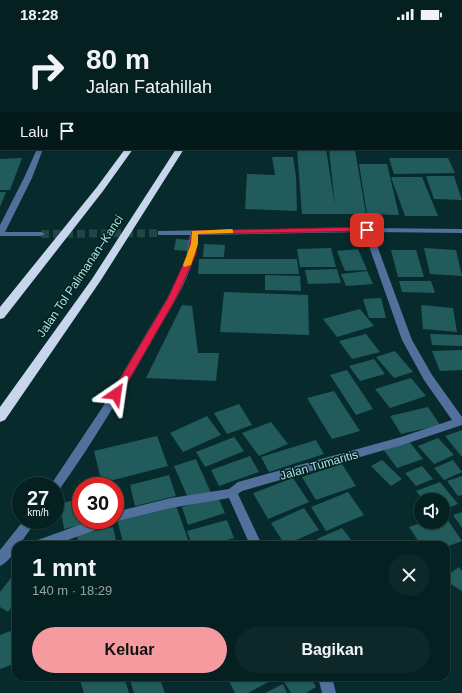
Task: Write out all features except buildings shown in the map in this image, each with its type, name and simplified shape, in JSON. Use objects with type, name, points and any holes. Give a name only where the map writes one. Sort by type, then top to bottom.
[{"type":"highway","points":[[0,315],[100,190],[128,150]]},
{"type":"highway","name":"Jalan Tol Palimanan–Kanci","points":[[0,417],[96,280],[179,150]]},
{"type":"street","points":[[40,150],[28,178],[0,234],[41,234]]},
{"type":"street","points":[[367,230],[407,340],[428,377],[461,421]]},
{"type":"street","points":[[161,232],[367,230],[462,231]]},
{"type":"street","points":[[62,477],[124,381],[172,298],[192,254],[194,232]]},
{"type":"street","name":"Jalan Tumaritis","points":[[232,493],[238,487],[247,483],[278,477],[344,456],[402,441],[461,421]]},
{"type":"street","points":[[124,516],[170,503],[232,493],[254,541]]},
{"type":"street","points":[[15,541],[24,529]]},
{"type":"street","points":[[50,541],[83,529]]},
{"type":"street","points":[[1,560],[12,545]]},
{"type":"street","points":[[1,560],[12,555]]},
{"type":"street","points":[[326,681],[329,693]]},
{"type":"tunnel","points":[[41,234],[161,233]]},
{"type":"slow traffic","points":[[187,265],[192,254],[194,232],[231,232]]},
{"type":"route","points":[[116,394],[172,298],[192,254],[194,232],[367,230]]}]
